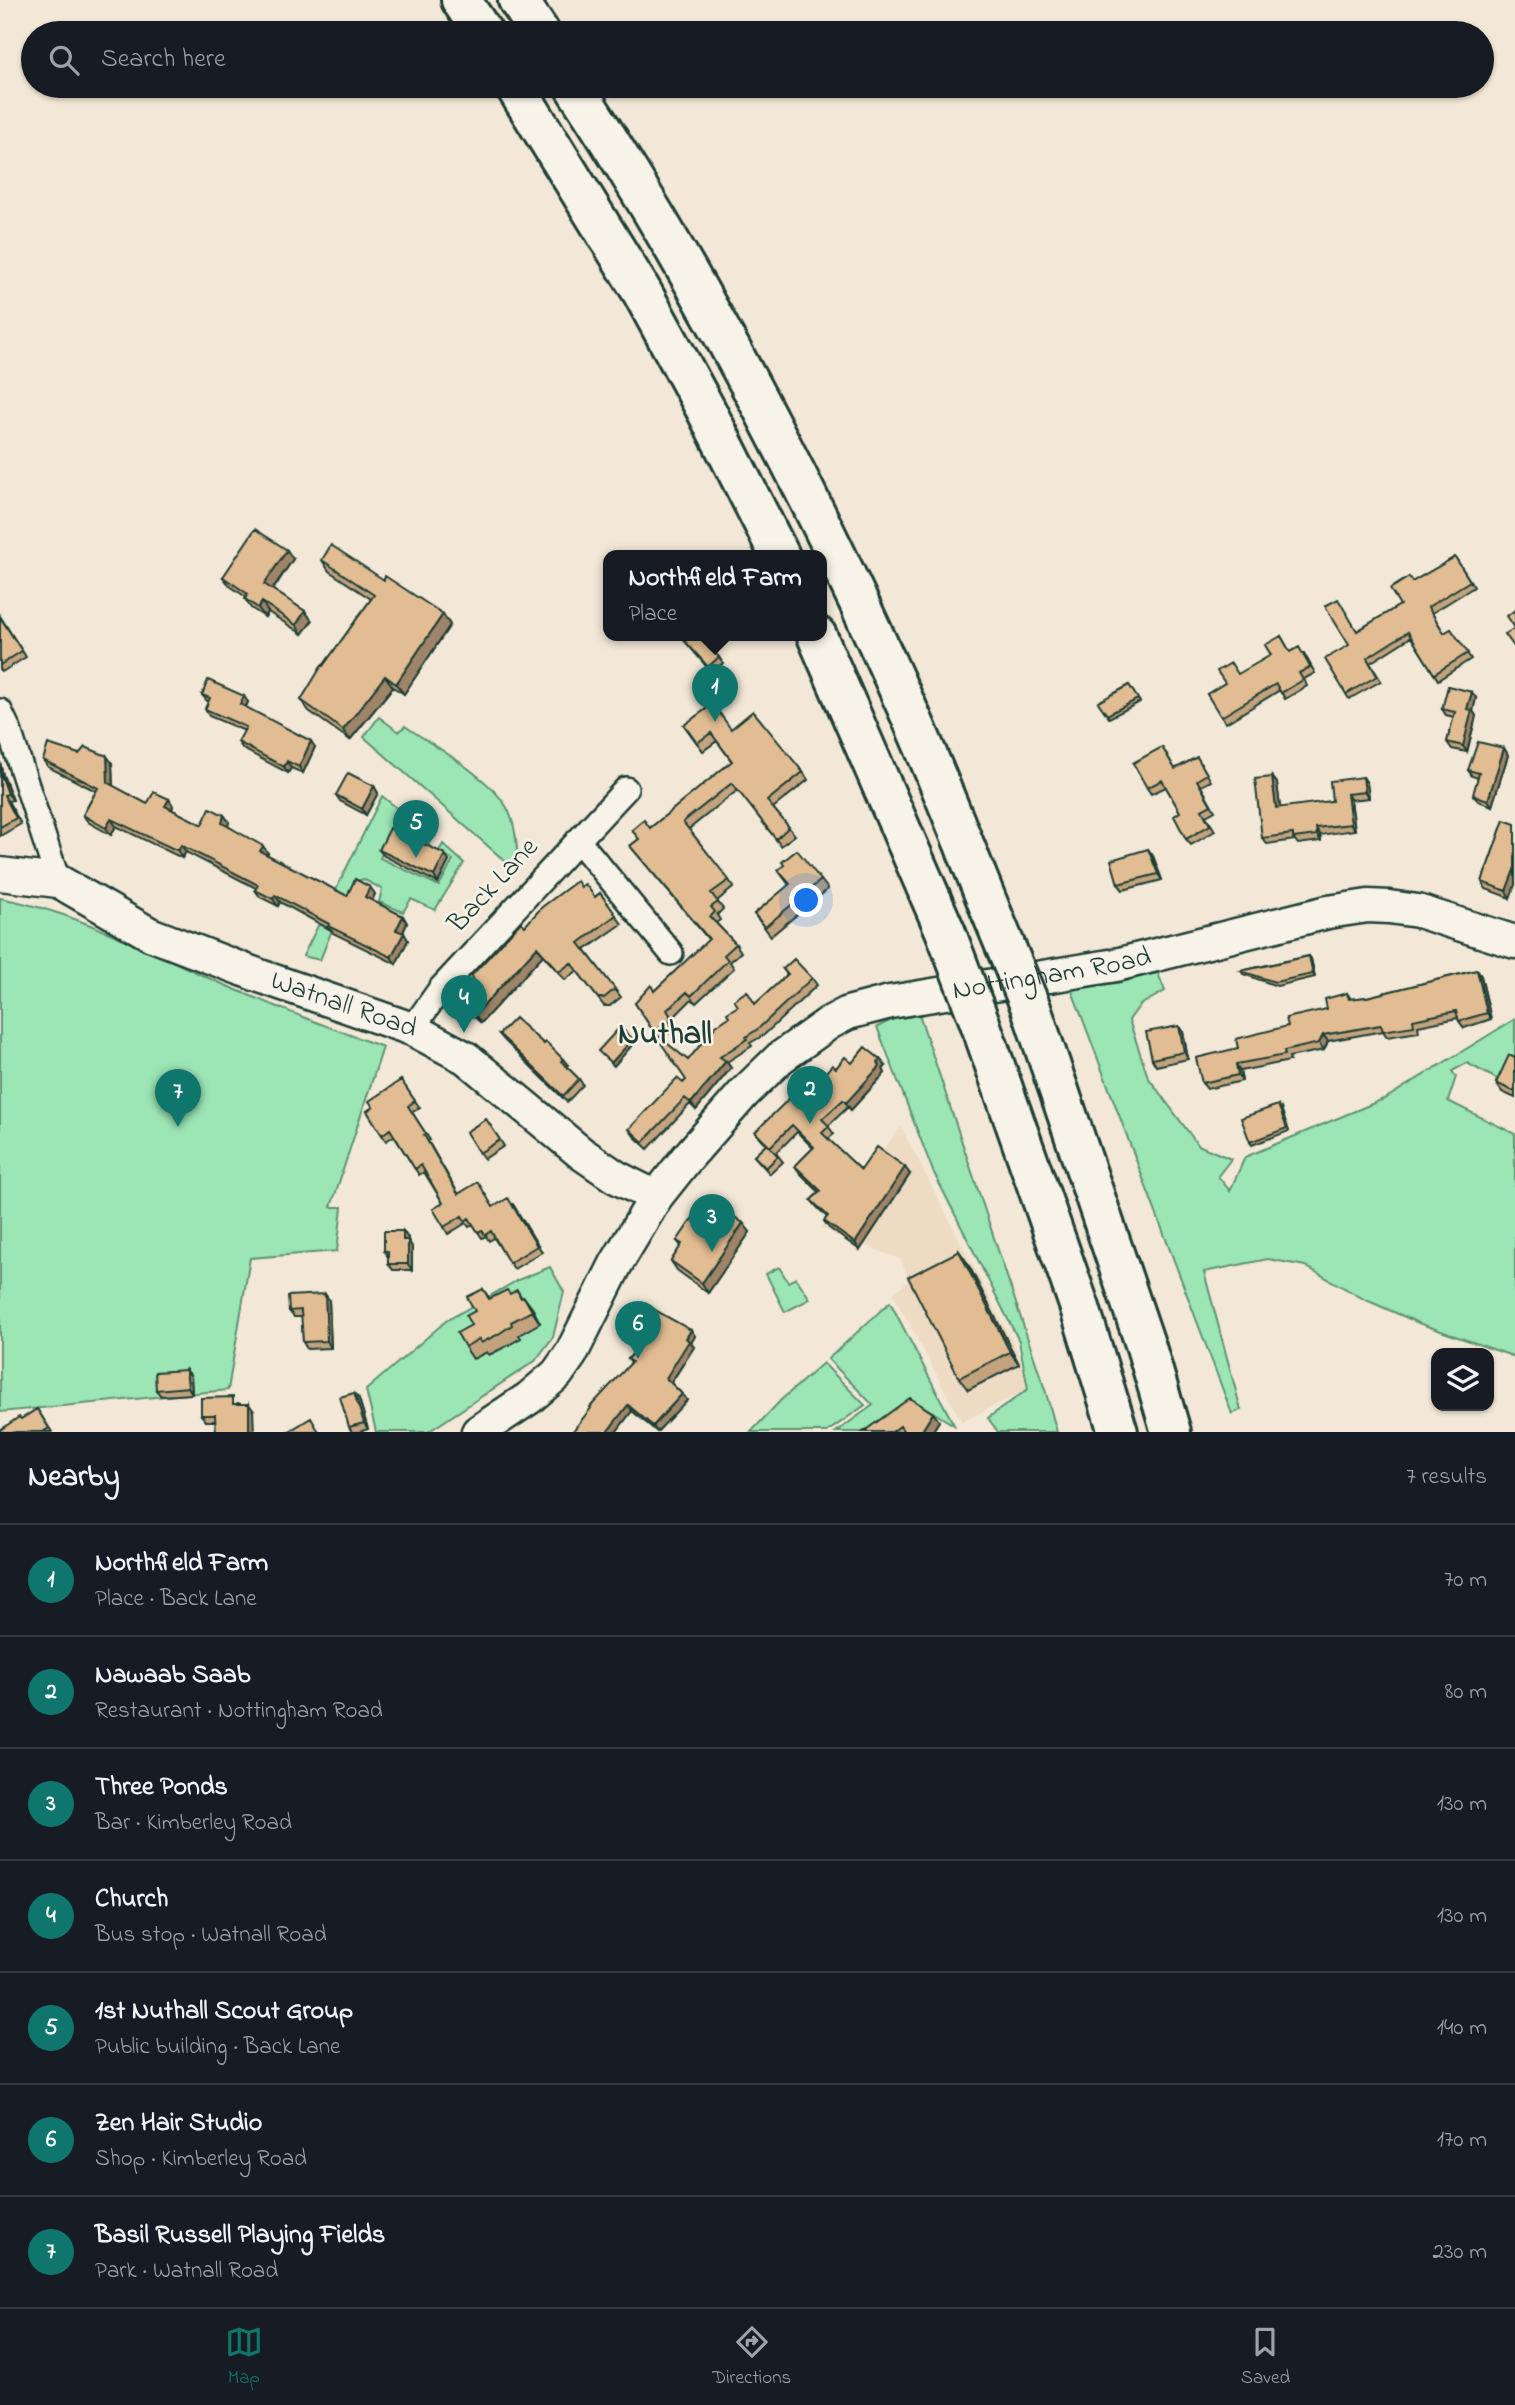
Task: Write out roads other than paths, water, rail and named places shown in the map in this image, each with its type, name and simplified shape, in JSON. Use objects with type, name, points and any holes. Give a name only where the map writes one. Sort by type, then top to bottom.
[{"type":"highway","points":[[461,0],[475,21]]},
{"type":"highway","points":[[518,0],[532,21]]},
{"type":"highway","points":[[522,98],[642,292],[777,550]]},
{"type":"highway","points":[[581,98],[670,242],[749,383],[822,527],[912,719],[1031,1008],[1146,1347],[1171,1432]]},
{"type":"highway","points":[[819,641],[946,933],[981,1023],[1068,1271],[1118,1432]]},
{"type":"highway","points":[[1146,1347],[1192,1432]]},
{"type":"main road","name":"Watnall Road","points":[[0,874],[58,881],[150,934],[412,1029],[466,1058],[581,1153],[616,1177],[656,1197]]},
{"type":"main road","name":"Nottingham Road","points":[[478,1432],[530,1398],[556,1374],[571,1353],[616,1264],[656,1197],[687,1158],[767,1070],[816,1031],[848,1013],[890,1002],[1116,965],[1328,912],[1368,906],[1418,911],[1513,934]]},
{"type":"street","points":[[0,711],[9,730],[58,881]]},
{"type":"street","name":"Back Lane","points":[[412,1029],[441,988],[626,789]]},
{"type":"street","points":[[578,840],[670,953]]},
{"type":"place","name":"Northfield Farm","points":[[715,722]]},
{"type":"place","name":"1st Nuthall Scout Group","points":[[416,858]]},
{"type":"place","name":"Church","points":[[464,1033]]},
{"type":"place","name":"Nawaab Saab","points":[[810,1124]]},
{"type":"place","name":"Basil Russell Playing Fields","points":[[178,1127]]},
{"type":"place","name":"Three Ponds","points":[[712,1252]]},
{"type":"place","name":"Zen Hair Studio","points":[[638,1359]]},
{"type":"district","name":"Nuthall","points":[[665,1035]]}]
